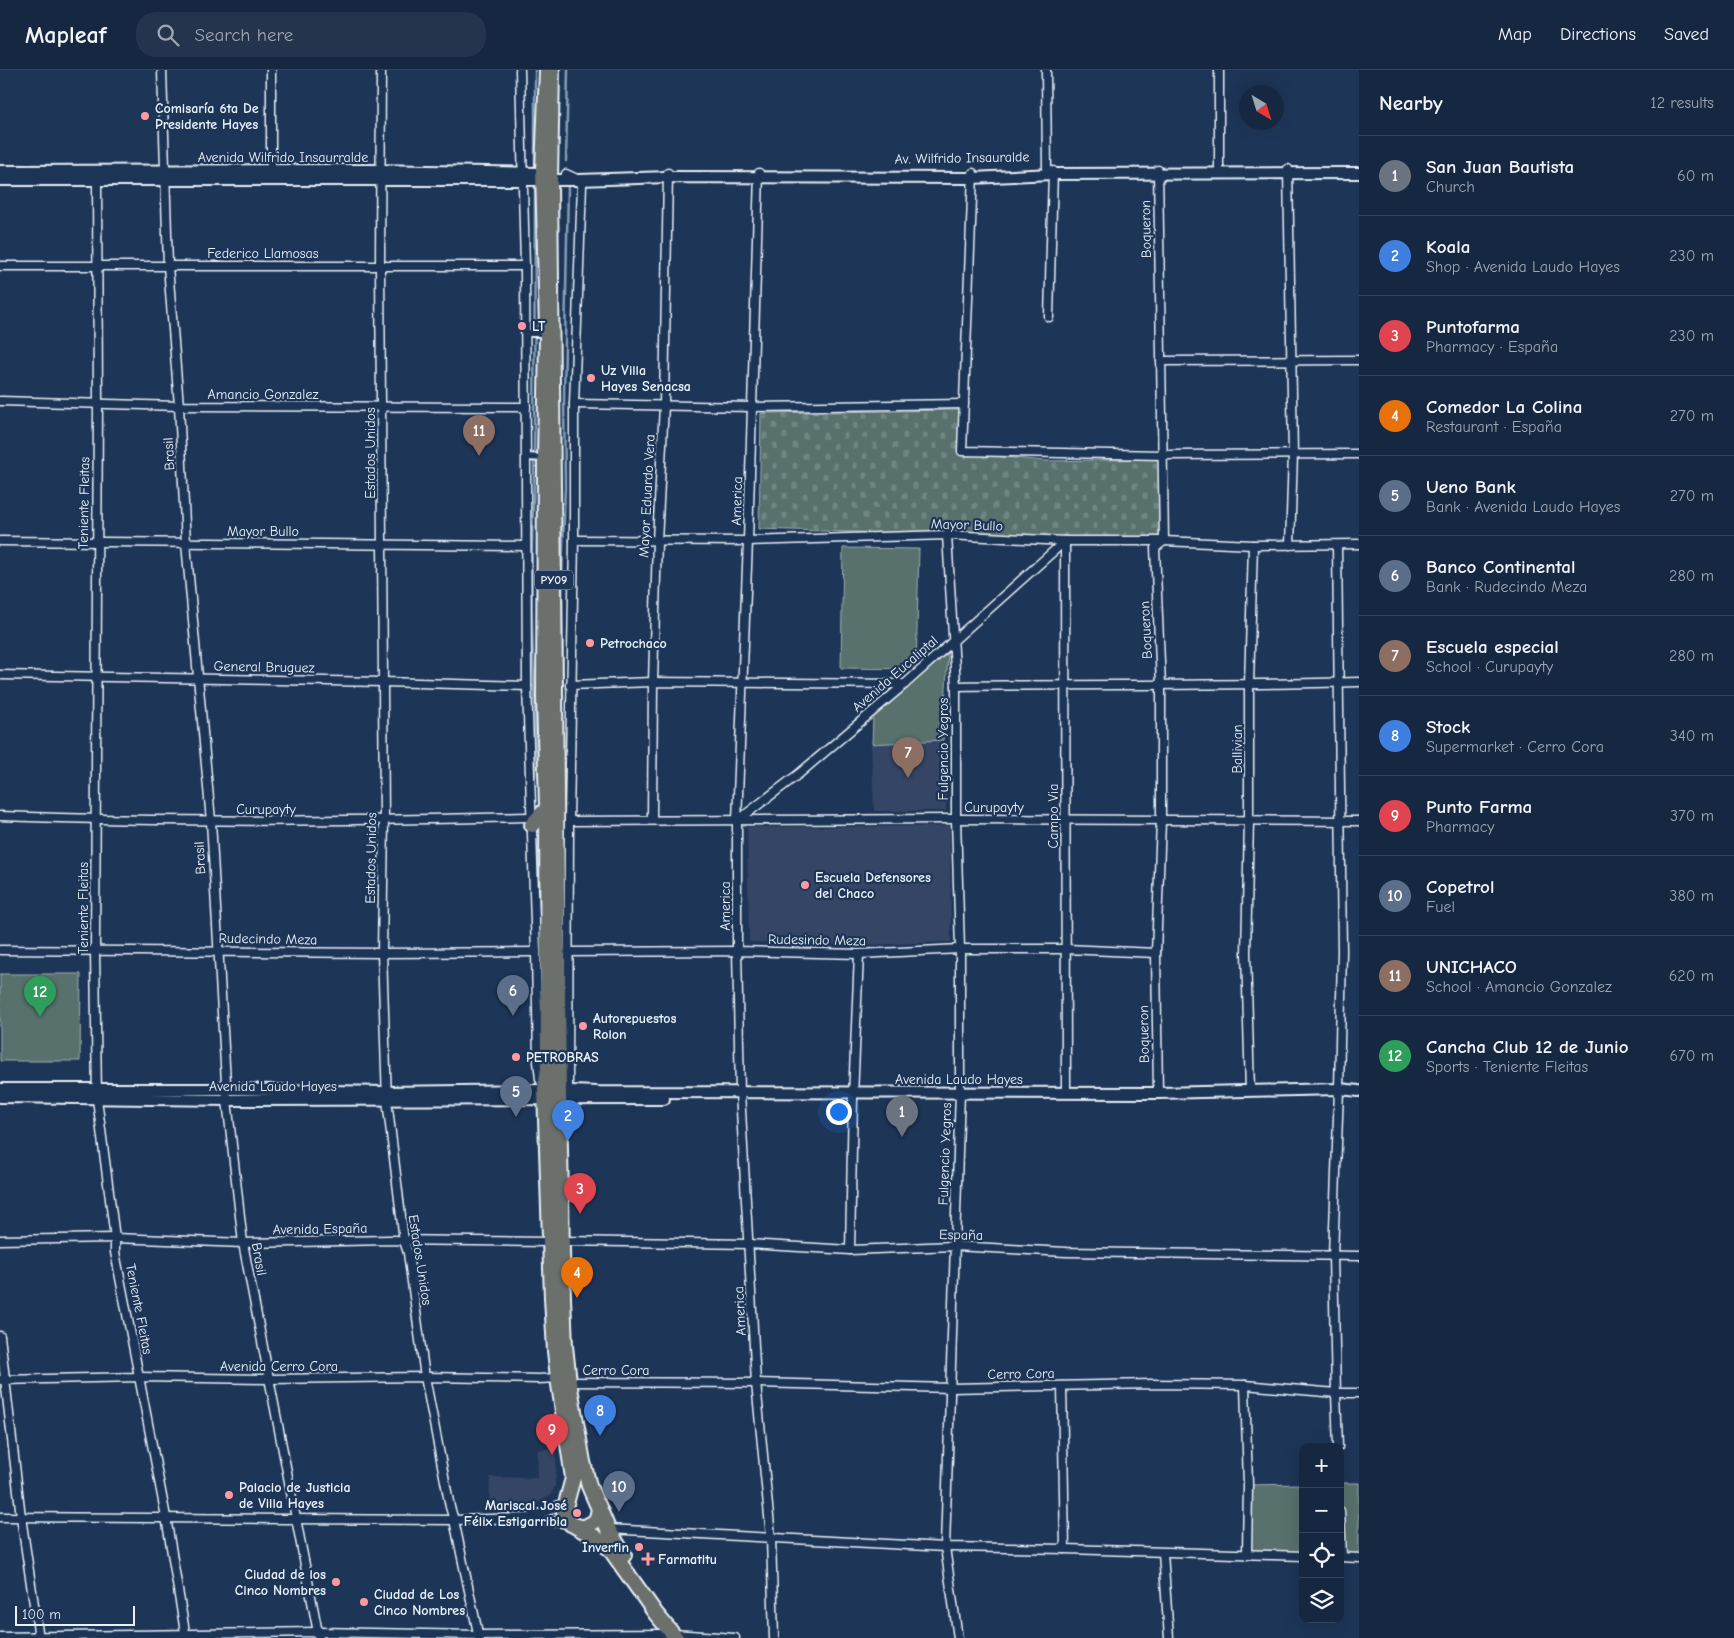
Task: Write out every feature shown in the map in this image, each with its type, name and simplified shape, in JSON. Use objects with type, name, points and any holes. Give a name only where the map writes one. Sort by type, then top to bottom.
[{"type":"highway","name":"PY09","points":[[548,70],[547,177],[556,1241],[565,1346],[563,1380],[573,1478],[564,1511],[567,1521],[573,1525]]},
{"type":"highway","name":"PY09","points":[[552,70],[547,177],[536,333],[534,458],[547,808],[548,1068],[556,1094]]},
{"type":"highway","points":[[531,821],[547,808]]},
{"type":"highway","name":"PY09","points":[[563,1380],[589,1486],[608,1529],[662,1611],[675,1636]]},
{"type":"highway","points":[[568,1499],[579,1493],[585,1493],[596,1502],[598,1514],[594,1522],[585,1527],[573,1525]]},
{"type":"highway","points":[[573,1525],[595,1537],[610,1549],[656,1614],[675,1636]]},
{"type":"street","name":"Brasil","points":[[162,70],[168,266],[180,406],[186,543],[211,821],[227,1100],[243,1244],[319,1635]]},
{"type":"street","points":[[271,70],[271,175]]},
{"type":"street","name":"Estados Unidos","points":[[381,70],[382,175],[380,266],[384,820],[382,954],[386,1096],[404,1241],[408,1253],[425,1377],[450,1507],[478,1636]]},
{"type":"street","points":[[520,70],[525,266],[536,333],[526,407],[534,458],[526,546],[527,686],[538,1062],[540,1079],[556,1094]]},
{"type":"street","points":[[1046,70],[1051,172],[1049,317]]},
{"type":"street","points":[[1219,70],[1219,169]]},
{"type":"street","name":"Av. Wilfrido Insauralde","points":[[566,174],[972,175],[1219,169],[1288,172],[1359,169]]},
{"type":"street","name":"Avenida Wilfrido Insaurralde","points":[[0,171],[97,176]]},
{"type":"street","points":[[1158,171],[1359,173]]},
{"type":"street","name":"Boqueron","points":[[1158,171],[1164,541],[1155,548],[1161,684],[1161,821],[1156,953],[1158,1093]]},
{"type":"street","points":[[1288,172],[1292,361],[1290,545]]},
{"type":"street","name":"Avenida Wilfrido Insaurralde","points":[[0,180],[165,175],[547,177],[566,174]]},
{"type":"street","points":[[556,1094],[568,952],[574,404],[582,185],[580,180],[566,174]]},
{"type":"street","name":"Avenida Wilfrido Insaurralde","points":[[382,175],[508,180],[522,176]]},
{"type":"street","points":[[547,177],[580,180],[668,175]]},
{"type":"street","name":"Mayor Eduardo Vera","points":[[652,820],[657,541],[664,404],[668,175]]},
{"type":"street","name":"America","points":[[759,175],[753,407],[737,821],[737,951],[740,1095],[756,1383],[771,1537],[774,1638]]},
{"type":"street","points":[[972,175],[962,452],[1163,456],[1359,454]]},
{"type":"street","name":"Teniente Fleitas","points":[[97,176],[98,403],[95,820],[97,1093],[116,1252],[166,1517],[186,1636]]},
{"type":"street","name":"Federico Llamosas","points":[[0,266],[525,266]]},
{"type":"street","points":[[1161,361],[1359,360]]},
{"type":"street","name":"Amancio Gonzalez","points":[[0,401],[180,406],[526,407]]},
{"type":"street","points":[[574,404],[664,404],[753,407],[964,404]]},
{"type":"street","name":"Mayor Bullo","points":[[574,540],[748,541],[947,535],[1065,541],[1164,541],[1253,545],[1359,544]]},
{"type":"street","name":"Fulgencio Yegros","points":[[947,535],[956,686],[960,1094],[945,1547],[958,1638]]},
{"type":"street","name":"Mayor Bullo","points":[[0,541],[526,546]]},
{"type":"street","name":"Avenida Eucaliptal","points":[[737,821],[800,774],[905,684],[1065,541]]},
{"type":"street","name":"Campo Via","points":[[1065,541],[1066,1092]]},
{"type":"street","name":"Ballivian","points":[[1250,1090],[1246,953],[1249,821],[1249,685],[1253,545]]},
{"type":"street","points":[[1337,545],[1342,952],[1333,1256],[1338,1443]]},
{"type":"street","name":"General Bruguez","points":[[0,675],[527,686]]},
{"type":"street","points":[[570,685],[654,682],[905,684]]},
{"type":"street","points":[[956,686],[1066,684],[1249,685],[1359,682]]},
{"type":"street","name":"Curupayty","points":[[0,816],[95,820],[531,821]]},
{"type":"street","name":"Curupayty","points":[[569,821],[956,819],[1359,821]]},
{"type":"street","name":"Rudesindo Meza","points":[[568,952],[737,951],[859,954],[960,949],[1156,953]]},
{"type":"street","name":"Rudecindo Meza","points":[[0,950],[382,954],[536,952]]},
{"type":"street","points":[[850,1250],[853,1095],[859,954]]},
{"type":"street","name":"Avenida Laudo Hayes","points":[[0,1097],[227,1088],[386,1096]]},
{"type":"street","name":"Avenida Laudo Hayes","points":[[0,1089],[227,1100],[556,1094],[853,1095],[1066,1092],[1158,1093],[1339,1089],[1359,1091]]},
{"type":"street","name":"Avenida España","points":[[0,1240],[115,1238],[243,1244],[556,1241]]},
{"type":"street","name":"España","points":[[556,1241],[749,1244],[850,1250],[954,1246],[1066,1252],[1359,1256]]},
{"type":"street","points":[[0,1336],[3,1380],[38,1637]]},
{"type":"street","name":"Avenida Cerro Cora","points":[[3,1380],[140,1377],[269,1379],[425,1377],[563,1380]]},
{"type":"street","name":"Cerro Cora","points":[[563,1380],[951,1388],[1153,1384],[1245,1385],[1336,1393],[1359,1393]]},
{"type":"street","points":[[1245,1385],[1248,1485],[1247,1555]]},
{"type":"street","points":[[1062,1386],[1065,1549]]},
{"type":"street","points":[[527,1518],[550,1510],[568,1499]]},
{"type":"street","points":[[0,1517],[454,1520],[527,1518],[573,1525]]},
{"type":"street","points":[[608,1529],[945,1547],[1299,1556]]},
{"type":"street","points":[[1163,1552],[1169,1638]]},
{"type":"street","points":[[1344,1557],[1359,1558]]},
{"type":"street","points":[[0,1637],[319,1635],[675,1636],[734,1638]]},
{"type":"shaded area","points":[[943,740],[946,811],[874,811],[871,745]]},
{"type":"shaded area","points":[[950,826],[951,942],[861,945],[749,942],[747,827]]},
{"type":"shaded area","points":[[556,1448],[555,1486],[551,1495],[532,1506],[489,1509],[490,1477],[537,1478],[538,1450]]},
{"type":"green space","points":[[960,410],[961,453],[1046,461],[1159,459],[1159,538],[947,535],[759,529],[761,413]]},
{"type":"green space","points":[[843,548],[919,549],[916,669],[841,668]]},
{"type":"green space","points":[[948,653],[943,740],[872,744],[873,718]]},
{"type":"green space","points":[[0,974],[81,974],[80,1061],[0,1061]]},
{"type":"green space","points":[[1344,1483],[1359,1483],[1359,1558],[1344,1557]]},
{"type":"green space","points":[[1299,1484],[1299,1556],[1247,1555],[1248,1485]]},
{"type":"waterway","points":[[535,70],[535,167]]},
{"type":"waterway","points":[[566,161],[568,70]]},
{"type":"waterway","points":[[535,183],[534,481],[532,535],[535,776]]},
{"type":"waterway","points":[[563,771],[562,576],[565,487],[564,396],[568,185]]},
{"type":"place","name":"Comisaría 6ta De Presidente Hayes","points":[[145,116]]},
{"type":"place","name":"LT","points":[[522,326]]},
{"type":"place","name":"Uz Villa Hayes Senacsa","points":[[591,378]]},
{"type":"place","name":"UNICHACO","points":[[479,456]]},
{"type":"place","name":"Petrochaco","points":[[590,643]]},
{"type":"place","name":"Escuela especial","points":[[908,778]]},
{"type":"place","name":"Escuela Defensores del Chaco","points":[[805,885]]},
{"type":"place","name":"Banco Continental","points":[[513,1016]]},
{"type":"place","name":"Cancha Club 12 de Junio","points":[[40,1017]]},
{"type":"place","name":"Autorepuestos Rolon","points":[[583,1026]]},
{"type":"place","name":"PETROBRAS","points":[[516,1057]]},
{"type":"place","name":"Ueno Bank","points":[[516,1117]]},
{"type":"place","name":"San Juan Bautista","points":[[902,1137]]},
{"type":"place","name":"Koala","points":[[568,1141]]},
{"type":"place","name":"Puntofarma","points":[[580,1214]]},
{"type":"place","name":"Comedor La Colina","points":[[577,1298]]},
{"type":"place","name":"Stock","points":[[600,1436]]},
{"type":"place","name":"Punto Farma","points":[[552,1455]]},
{"type":"place","name":"Palacio de Justicia de Villa Hayes","points":[[229,1495]]},
{"type":"place","name":"Copetrol","points":[[619,1512]]},
{"type":"place","name":"Mariscal José Félix Estigarribia","points":[[577,1513]]},
{"type":"place","name":"Inverfin","points":[[639,1547]]},
{"type":"place","name":"Farmatitu","points":[[648,1559]]},
{"type":"place","name":"Ciudad de los Cinco Nombres","points":[[336,1582]]},
{"type":"place","name":"Ciudad de Los Cinco Nombres","points":[[364,1602]]}]
